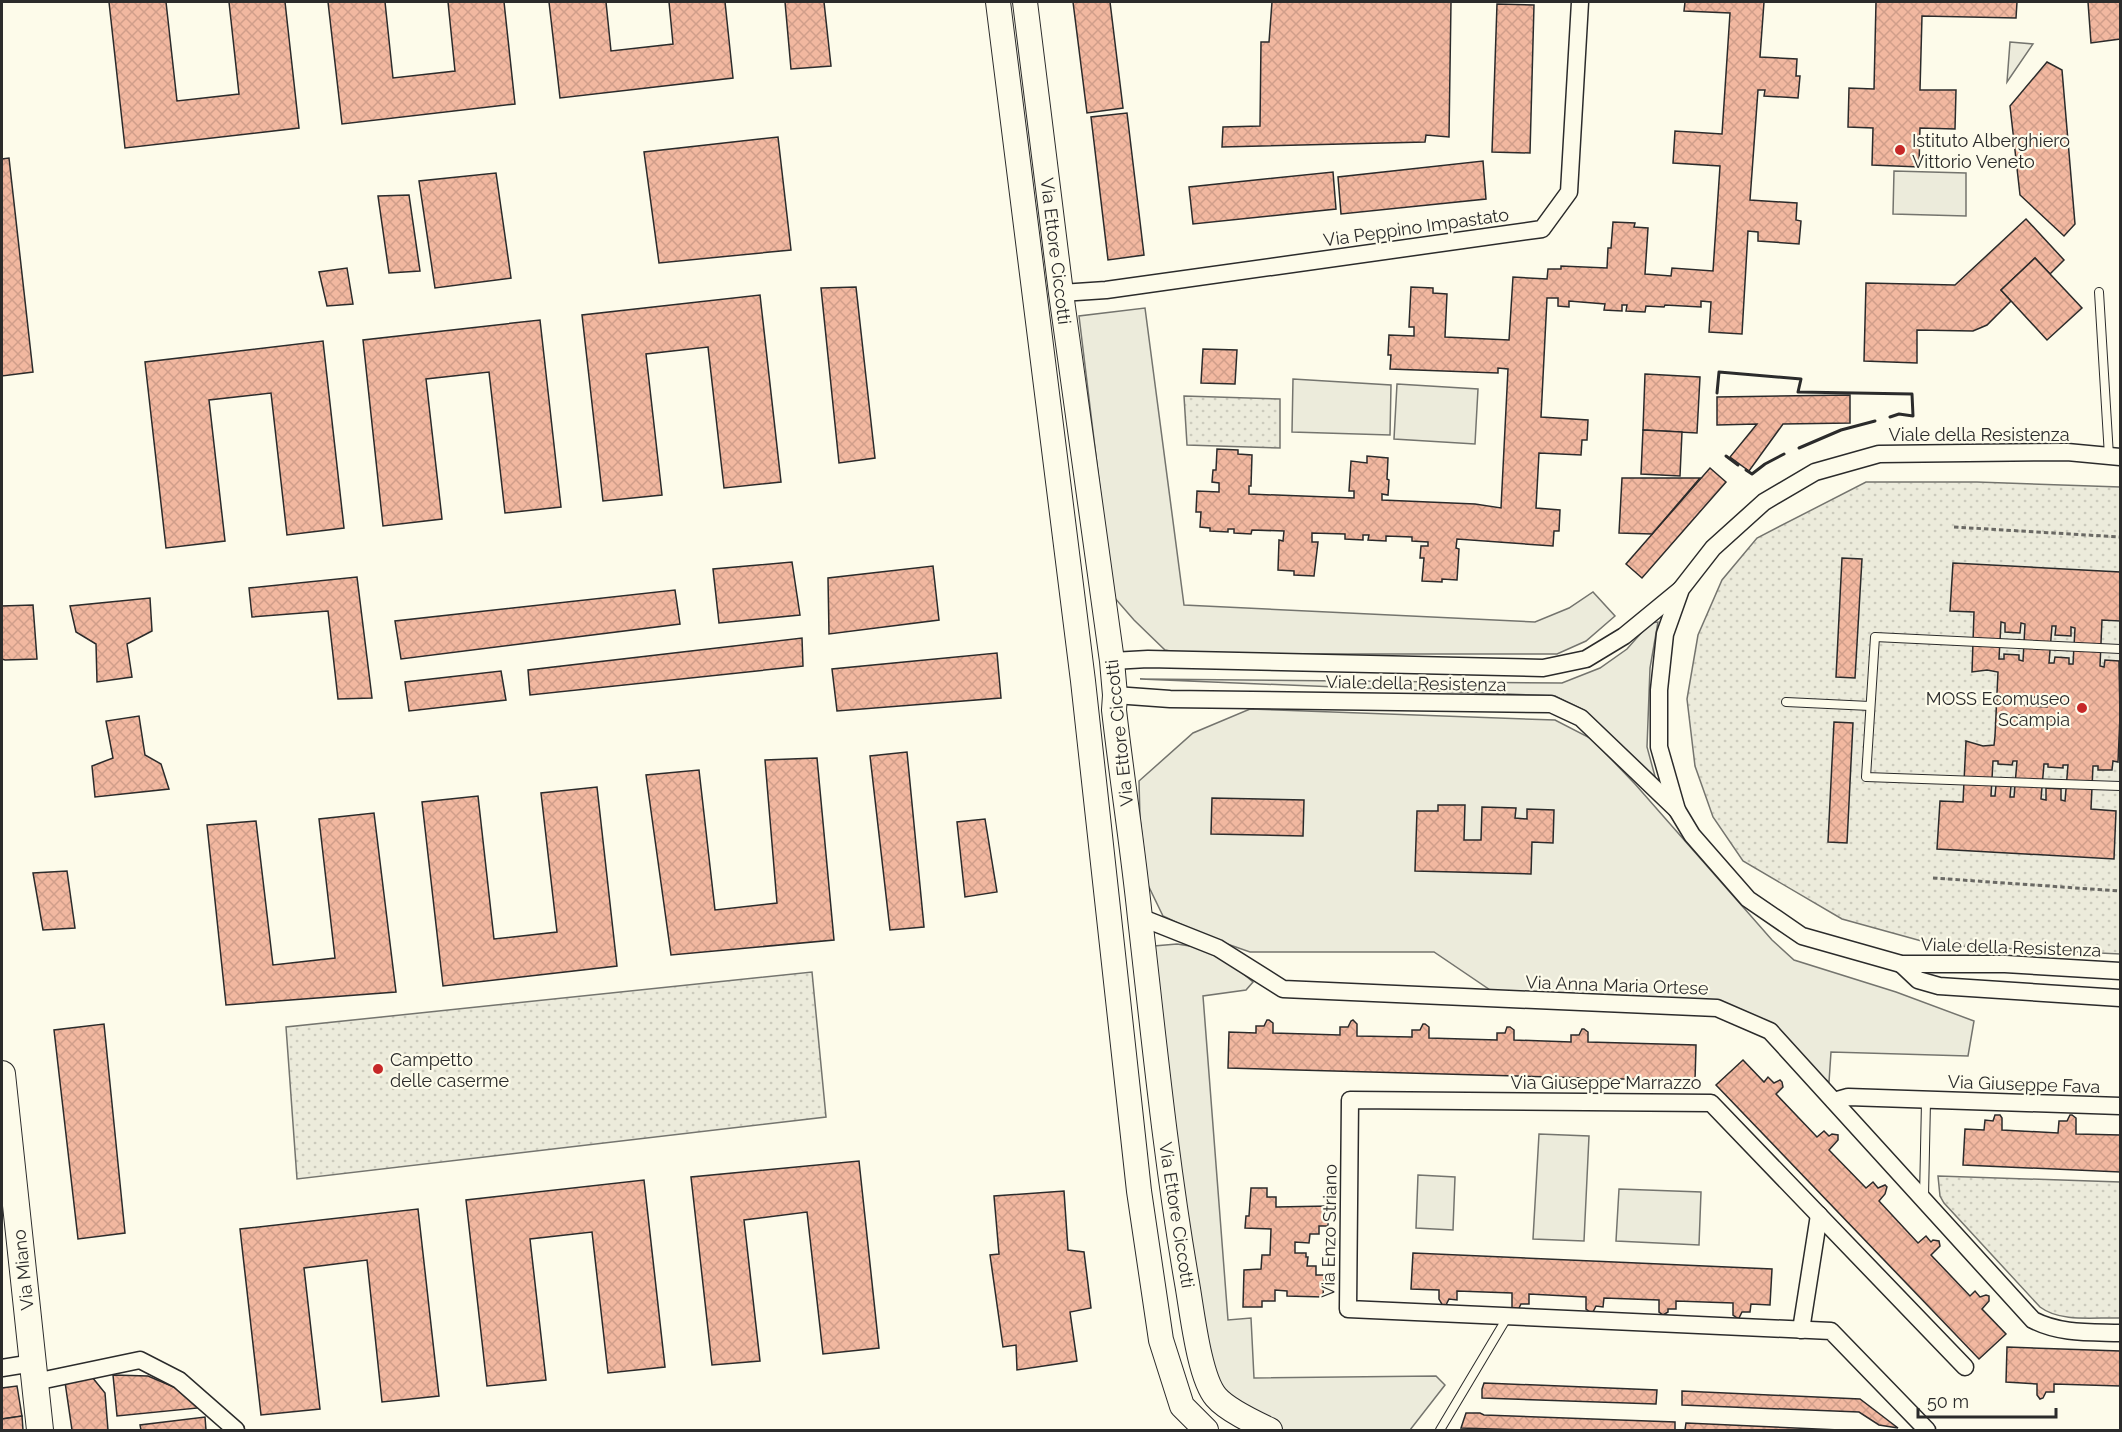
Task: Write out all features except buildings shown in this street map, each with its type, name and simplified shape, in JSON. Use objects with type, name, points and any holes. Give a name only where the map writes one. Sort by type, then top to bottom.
[{"type":"main road","name":"Via Miano","points":[[2,1074],[3,1109],[40,1431]]},
{"type":"street","name":"Via Ettore Ciccotti","points":[[998,2],[1083,681],[1139,1191],[1161,1340],[1182,1406],[1206,1431]]},
{"type":"street","name":"Via Ettore Ciccotti","points":[[1025,2],[1061,293],[1112,661],[1114,710],[1171,1182],[1199,1348],[1205,1374],[1216,1397],[1246,1419],[1270,1431]]},
{"type":"street","name":"Via Peppino Impastato","points":[[1061,293],[1106,290],[1542,229],[1569,192],[1580,2]]},
{"type":"street","name":"Viale della Resistenza","points":[[1112,661],[1148,659],[1543,668],[1586,659],[1624,636],[1681,589],[1713,548],[1764,502],[1815,472],[1879,454],[2067,452],[2115,457]]},
{"type":"street","name":"Viale della Resistenza","points":[[1681,589],[1665,634],[1659,690],[1659,747],[1677,810],[1692,835],[1748,899],[1802,936],[1901,964],[2005,964],[2121,971]]},
{"type":"street","points":[[1083,681],[1112,661]]},
{"type":"street","points":[[1083,681],[1115,695]]},
{"type":"street","name":"Viale della Resistenza","points":[[1115,695],[1170,699],[1551,704],[1581,718],[1677,810]]},
{"type":"street","name":"Via Anna Maria Ortese","points":[[1140,917],[1218,948],[1283,989],[1717,1008],[1770,1031],[2033,1320],[2047,1328],[2062,1331],[2121,1333]]},
{"type":"street","name":"Viale della Resistenza","points":[[1901,964],[1918,980],[1939,986],[2121,998]]},
{"type":"street","name":"Via Giuseppe Fava","points":[[1834,1101],[1848,1097],[2121,1106]]},
{"type":"street","name":"Via Giuseppe Marrazzo","points":[[1350,1100],[1711,1103],[1965,1367]]},
{"type":"street","name":"Via Enzo Striano","points":[[1350,1100],[1348,1309],[1831,1331],[1927,1431]]},
{"type":"street","points":[[1801,1329],[1819,1215]]},
{"type":"street","points":[[2,1368],[34,1372],[140,1360],[178,1380],[236,1431]]},
{"type":"lane","name":"Viale della Resistenza","points":[[2100,292],[2115,457]]},
{"type":"lane","points":[[2121,649],[1875,638],[1866,777],[2121,786]]},
{"type":"lane","points":[[1786,702],[1870,706]]},
{"type":"lane","name":"Via Giuseppe Fava","points":[[1923,1201],[1926,1101]]},
{"type":"lane","points":[[1440,1431],[1508,1316]]},
{"type":"path","points":[[1954,527],[2121,537]]},
{"type":"path","points":[[1933,878],[2121,891]]},
{"type":"shaded area","points":[[2010,42],[2033,44],[2007,82]]},
{"type":"shaded area","points":[[1894,171],[1966,173],[1966,216],[1893,214]]},
{"type":"shaded area","points":[[1145,308],[1184,605],[1535,622],[1569,608],[1593,592],[1615,616],[1586,641],[1557,654],[1185,654],[1165,650],[1113,596],[1079,316]]},
{"type":"shaded area","points":[[1293,379],[1391,385],[1390,435],[1292,432]]},
{"type":"shaded area","points":[[1397,384],[1478,389],[1475,444],[1394,439]]},
{"type":"shaded area","points":[[1184,396],[1280,399],[1280,448],[1187,445]]},
{"type":"shaded area","points":[[1866,482],[1977,482],[2120,487],[2120,954],[1936,945],[1842,919],[1743,861],[1713,817],[1695,766],[1687,699],[1698,635],[1722,580],[1757,538]]},
{"type":"shaded area","points":[[1658,622],[1650,668],[1647,747],[1656,780],[1584,710],[1555,696],[1140,679],[1562,683],[1600,668],[1627,649],[1650,623]]},
{"type":"shaded area","points":[[1250,709],[1555,720],[1592,739],[1635,784],[1772,940],[1794,960],[1896,992],[1974,1021],[1968,1056],[1831,1052],[1829,1082],[1754,1024],[1665,1006],[1505,1000],[1434,952],[1250,952],[1210,938],[1163,916],[1148,885],[1140,819],[1139,781],[1193,733]]},
{"type":"shaded area","points":[[1177,944],[1215,950],[1253,982],[1246,990],[1203,996],[1228,1320],[1251,1318],[1254,1378],[1436,1376],[1445,1385],[1410,1430],[1271,1430],[1205,1374],[1154,946]]},
{"type":"shaded area","points":[[812,972],[826,1117],[297,1179],[286,1027]]},
{"type":"shaded area","points":[[1539,1134],[1589,1136],[1584,1241],[1533,1239]]},
{"type":"shaded area","points":[[1418,1175],[1455,1177],[1453,1230],[1416,1228]]},
{"type":"shaded area","points":[[1938,1176],[2120,1182],[2120,1318],[2068,1317],[2048,1312],[2040,1307],[1944,1203],[1940,1196]]},
{"type":"shaded area","points":[[1619,1189],[1701,1192],[1699,1245],[1616,1241]]},
{"type":"wall","points":[[1717,393],[1719,372],[1801,379],[1798,392],[1912,394],[1913,416],[1899,414],[1890,417]]},
{"type":"wall","points":[[1799,448],[1841,430],[1875,421]]},
{"type":"wall","points":[[1746,470],[1752,474],[1784,454]]},
{"type":"wall","points":[[1726,456],[1738,465]]},
{"type":"place","name":"Istituto Alberghiero Vittorio Veneto","points":[[1900,150]]},
{"type":"place","name":"MOSS Ecomuseo Scampia","points":[[2082,708]]},
{"type":"place","name":"Campetto delle caserme","points":[[378,1069]]}]
